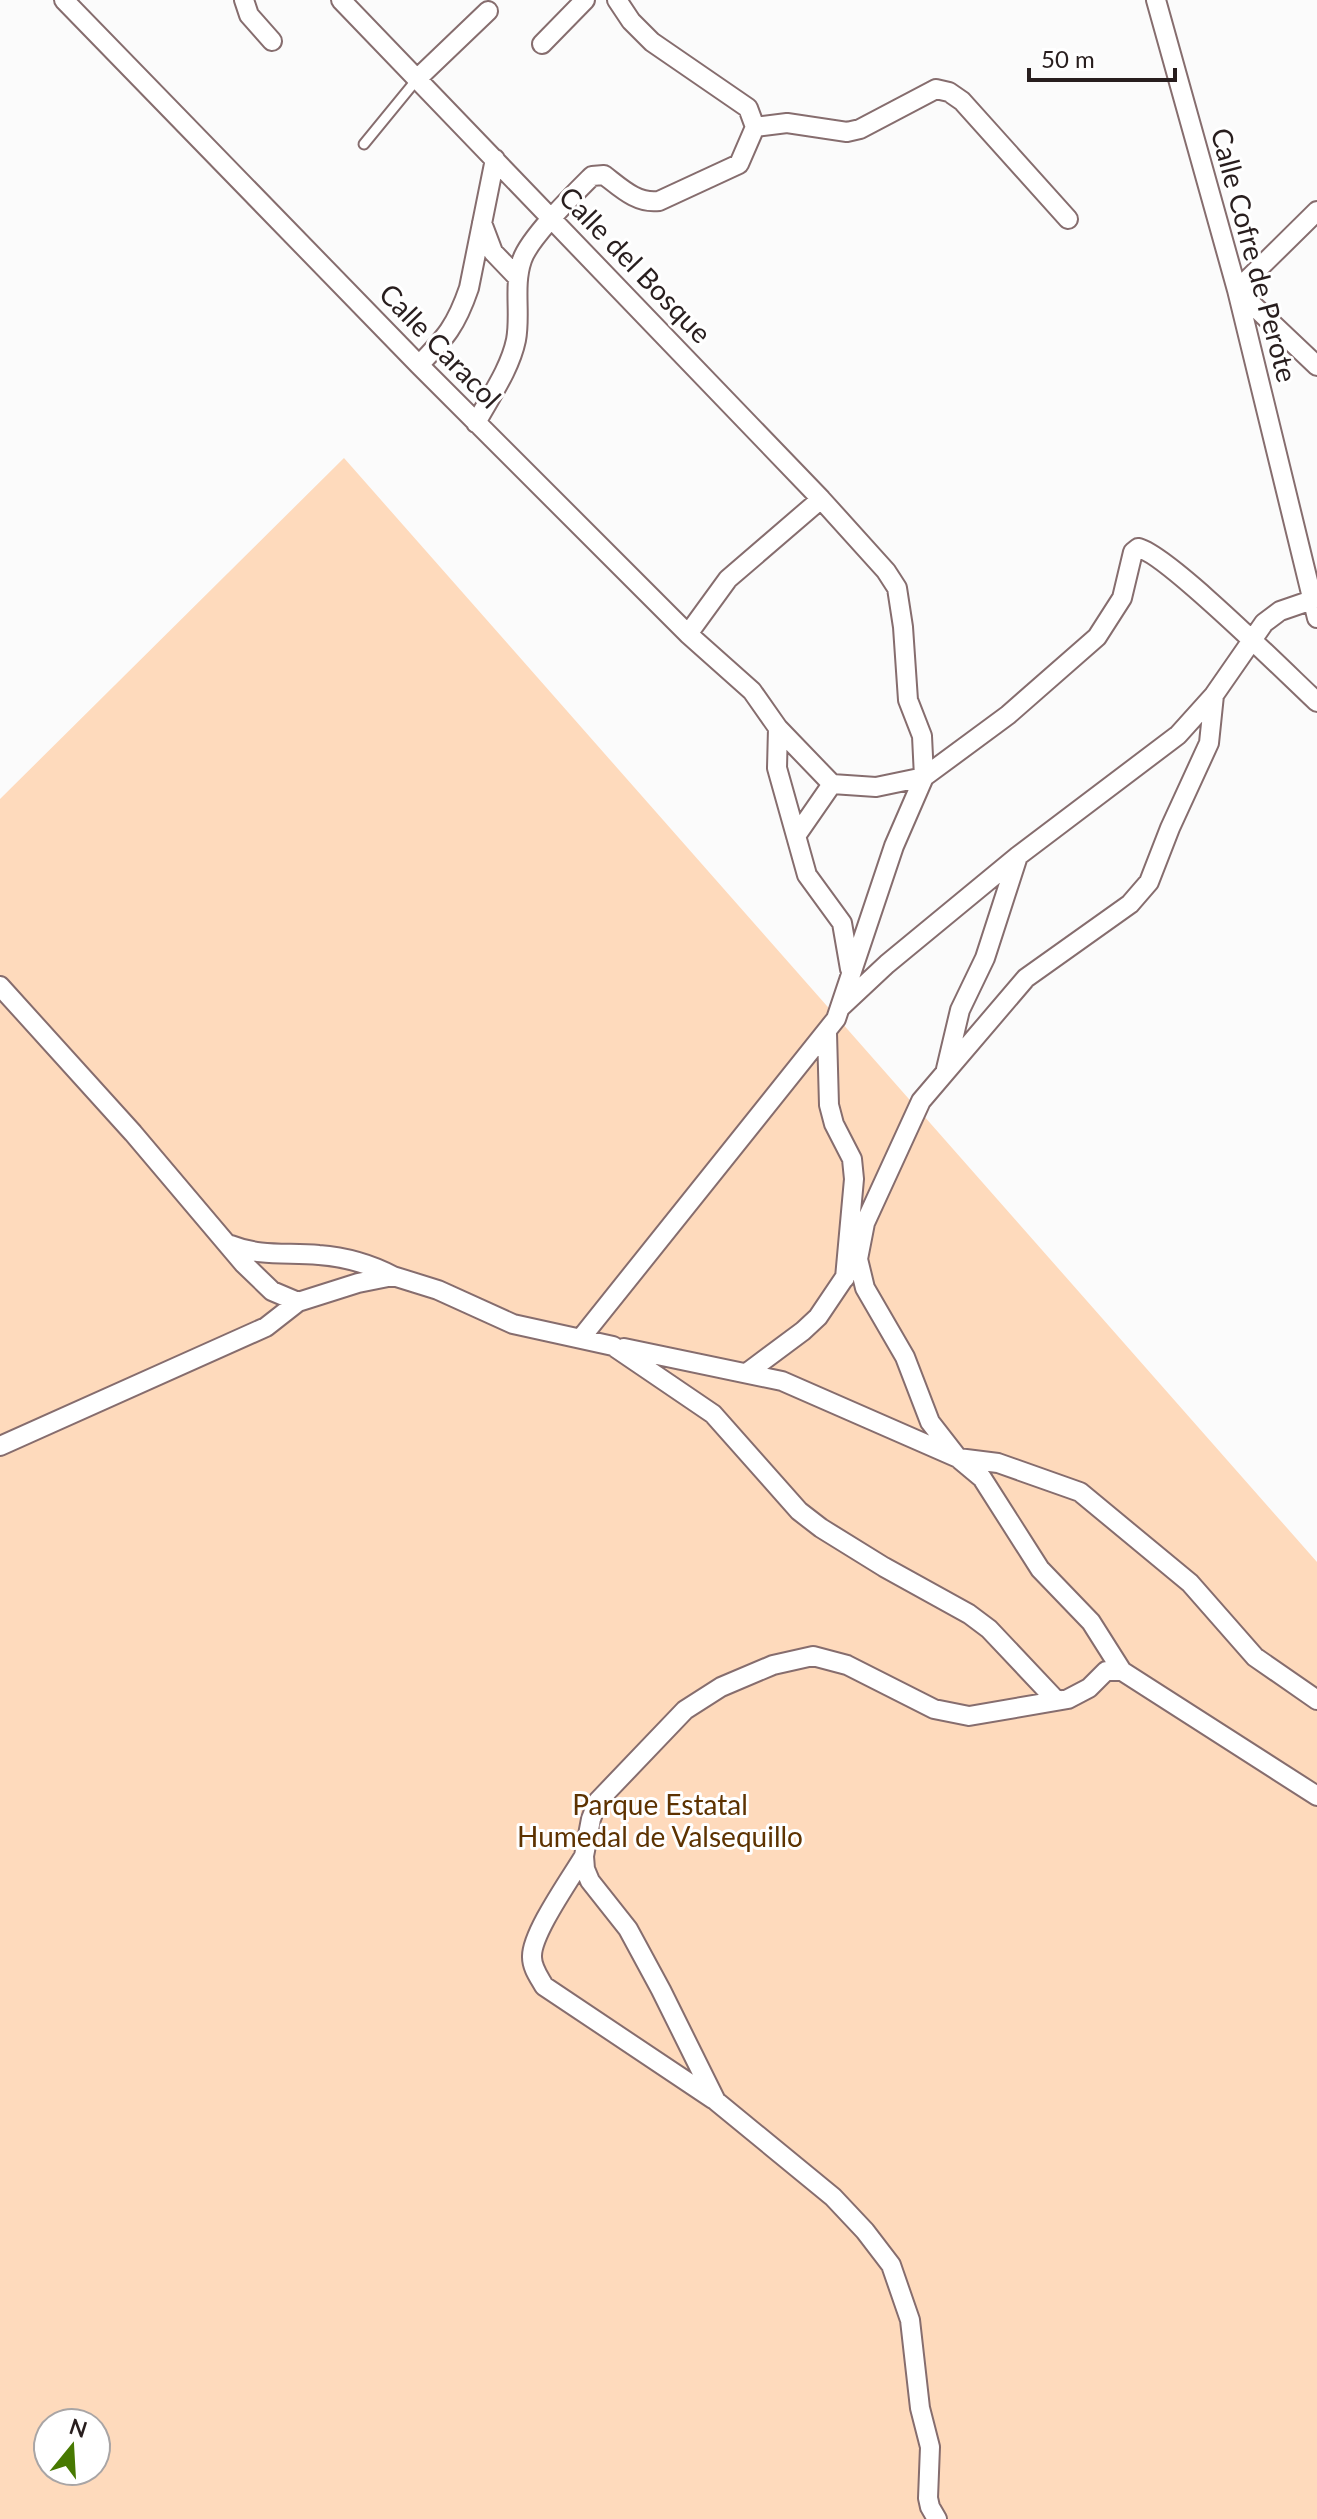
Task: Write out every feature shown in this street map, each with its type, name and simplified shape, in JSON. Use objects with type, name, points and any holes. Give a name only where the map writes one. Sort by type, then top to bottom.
[{"type":"street","name":"Calle Caracol","points":[[64,0],[476,423],[688,634],[752,691],[778,728],[832,784]]},
{"type":"street","points":[[244,0],[249,15],[272,41]]},
{"type":"street","name":"Calle del Bosque","points":[[341,0],[821,499],[886,571],[897,588],[908,700],[922,736],[924,777]]},
{"type":"street","points":[[542,44],[585,0]]},
{"type":"street","points":[[476,423],[511,358],[516,338],[518,278],[522,257],[551,218],[592,176],[598,174],[604,175],[635,198],[659,201],[739,164],[755,127],[748,108],[652,42],[631,21],[617,0]]},
{"type":"street","name":"Calle Cofre de Perote","points":[[1156,0],[1237,290],[1315,609]]},
{"type":"street","points":[[418,78],[488,11]]},
{"type":"street","points":[[755,127],[787,123],[847,132],[860,129],[936,89],[949,92],[962,101],[1068,219]]},
{"type":"street","points":[[419,365],[456,323],[469,288],[495,159]]},
{"type":"street","points":[[1317,211],[1237,290],[1317,366]]},
{"type":"street","points":[[482,223],[493,252],[518,278]]},
{"type":"street","points":[[688,634],[728,579],[821,499]]},
{"type":"street","points":[[796,836],[832,784],[876,787],[924,777],[1008,715],[1097,637],[1122,598],[1133,552],[1138,548],[1146,549],[1179,575],[1317,702]]},
{"type":"street","points":[[841,1007],[887,964],[1018,856],[1178,735],[1214,695],[1264,623],[1280,611],[1315,609]]},
{"type":"street","points":[[748,1372],[818,1317],[858,1259],[865,1223],[921,1101],[1026,978],[1130,904],[1149,882],[1209,743],[1214,695]]},
{"type":"street","points":[[778,728],[777,768],[807,875],[842,923],[850,972]]},
{"type":"street","points":[[581,1338],[769,1100],[827,1033],[841,1007],[894,846],[924,777]]},
{"type":"street","points":[[945,1073],[960,1010],[985,958],[1018,856]]},
{"type":"street","points":[[0,986],[272,1291],[298,1302]]},
{"type":"street","points":[[827,1033],[829,1105],[834,1124],[852,1159],[854,1179],[845,1278]]},
{"type":"street","points":[[228,1244],[248,1252],[354,1260],[438,1290],[513,1324],[782,1381],[958,1458],[998,1463],[1080,1492],[1190,1583],[1255,1657],[1317,1700]]},
{"type":"street","points":[[858,1259],[865,1288],[905,1357],[930,1422],[958,1458],[982,1478],[1040,1569],[1091,1622],[1122,1671],[1317,1796]]},
{"type":"street","points":[[0,1446],[266,1327],[298,1302],[358,1283],[393,1276]]},
{"type":"street","points":[[613,1346],[713,1414],[799,1511],[821,1528],[969,1614],[989,1629],[1056,1700]]},
{"type":"street","points":[[716,2101],[628,1929],[590,1881],[585,1869],[584,1856],[591,1819],[598,1801],[685,1710],[721,1687],[773,1665],[813,1656],[847,1665],[934,1709],[969,1716],[1079,1696],[1106,1671],[1122,1671]]},
{"type":"street","points":[[584,1856],[536,1939],[532,1956],[534,1970],[544,1986],[716,2101],[809,2175],[865,2231],[891,2265],[910,2320],[920,2408],[930,2447],[928,2498],[937,2519]]},
{"type":"lane","points":[[364,144],[418,78]]},
{"type":"green space","name":"Parque Estatal Humedal de Valsequillo","points":[[344,458],[1317,1562],[1317,2519],[0,2519],[0,799]]}]
